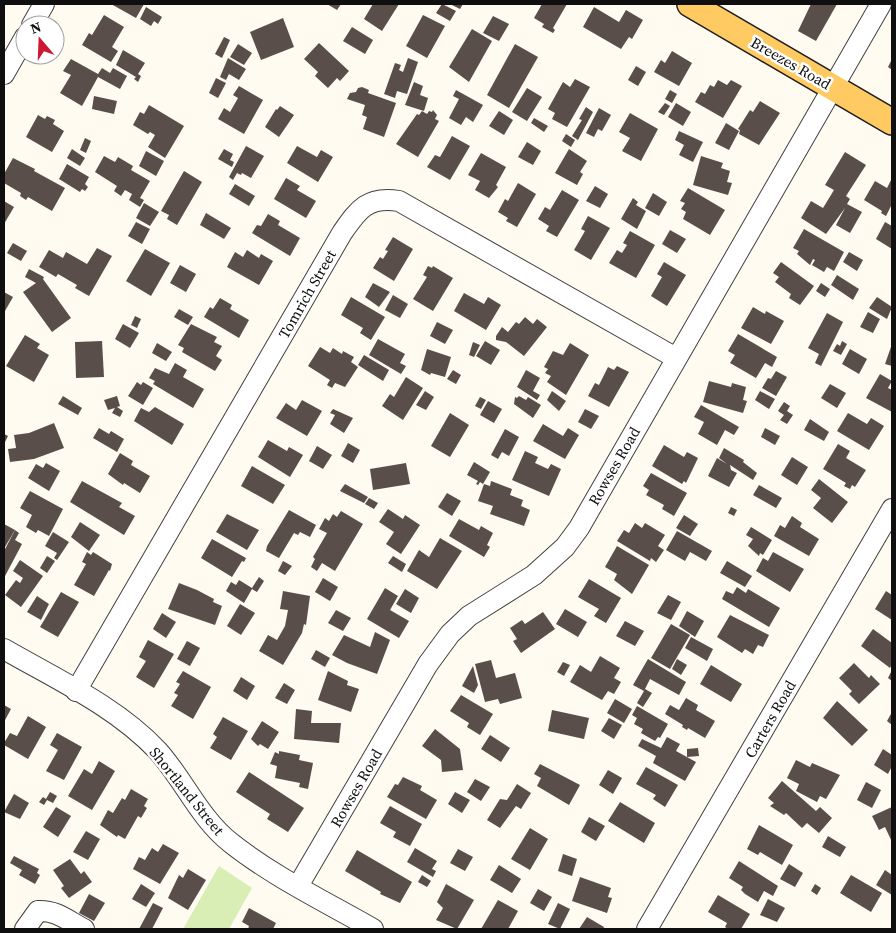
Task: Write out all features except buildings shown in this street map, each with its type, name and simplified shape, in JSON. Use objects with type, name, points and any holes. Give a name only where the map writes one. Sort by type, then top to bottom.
[{"type":"main road","name":"Breezes Road","points":[[690,4],[892,122]]},
{"type":"street","points":[[38,15],[44,4]]},
{"type":"street","name":"Rowses Road","points":[[298,886],[428,664],[450,634],[470,616],[534,575],[565,547],[579,528],[881,4]]},
{"type":"street","points":[[4,74],[15,55]]},
{"type":"street","name":"Tomrich Street","points":[[76,691],[342,233],[356,213],[366,204],[380,200],[399,201],[676,358]]},
{"type":"street","name":"Carters Road","points":[[647,929],[892,508]]},
{"type":"street","name":"Shortland Street","points":[[4,649],[76,691],[130,726],[146,740],[174,771],[210,821],[231,843],[298,886],[373,929]]},
{"type":"street","points":[[25,929],[38,911],[48,910],[63,916],[84,929]]},
{"type":"green space","points":[[219,866],[252,888],[229,929],[183,929]]}]
